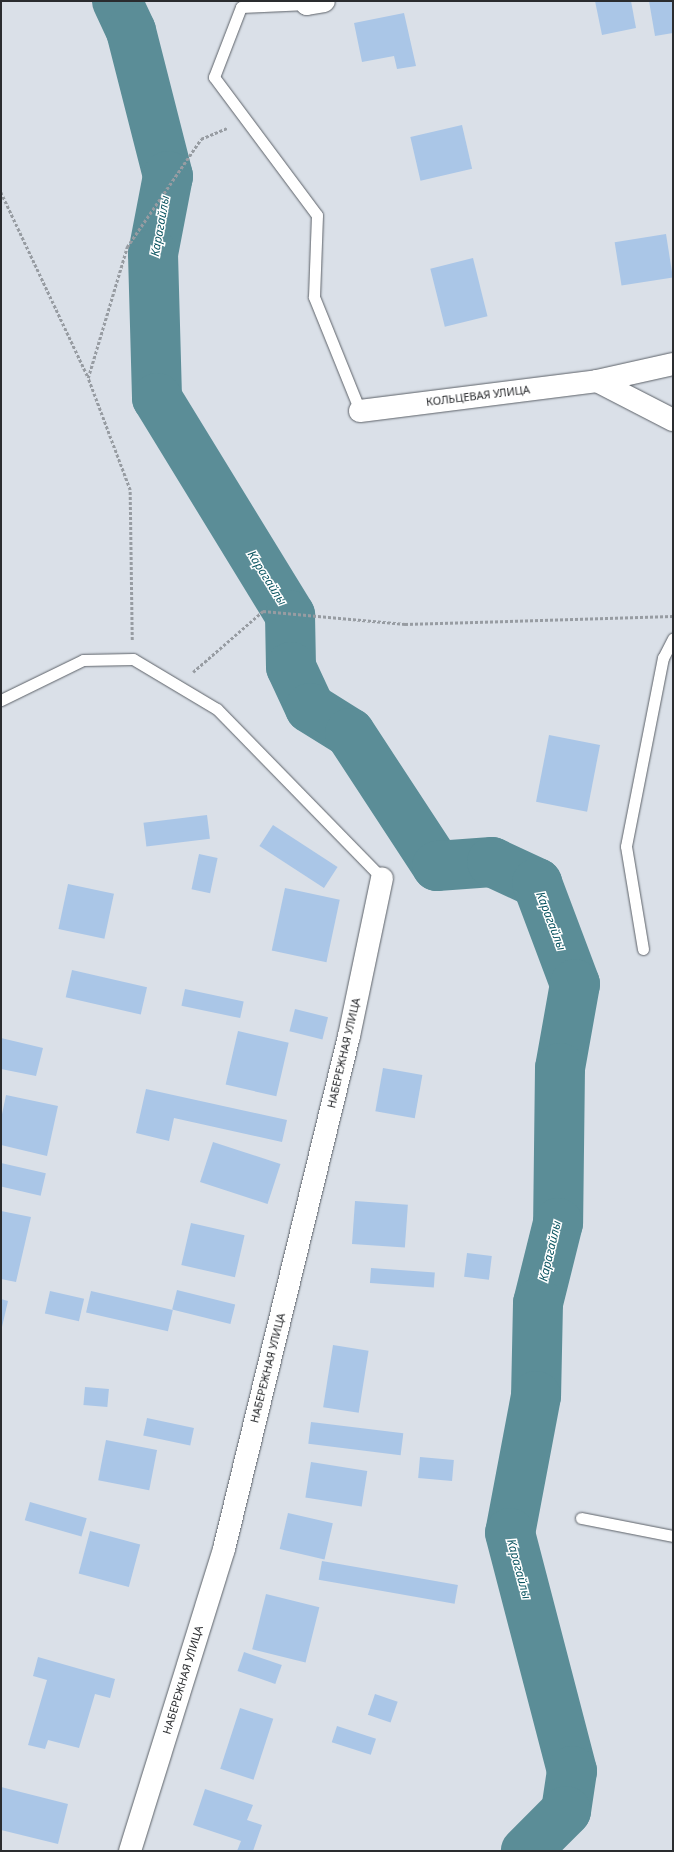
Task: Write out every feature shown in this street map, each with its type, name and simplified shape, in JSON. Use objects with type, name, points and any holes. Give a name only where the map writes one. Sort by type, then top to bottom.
[{"type":"street","name":"КОЛЬЦЕВАЯ УЛИЦА","points":[[360,411],[596,381],[673,364]]},
{"type":"street","points":[[596,381],[673,420]]},
{"type":"street","name":"НАБЕРЕЖНАЯ УЛИЦА","points":[[130,1851],[224,1549],[349,1036],[382,878]]},
{"type":"lane","points":[[313,2],[241,7],[214,77],[317,215],[314,297],[360,411]]},
{"type":"lane","points":[[642,949],[626,846],[663,658],[673,638]]},
{"type":"lane","points":[[1,700],[84,660],[133,659],[217,709],[382,878]]},
{"type":"lane","points":[[581,1518],[673,1536]]},
{"type":"path","points":[[88,378],[127,247],[201,139],[245,119]]},
{"type":"path","points":[[1,192],[88,378],[130,490],[133,659]]},
{"type":"path","points":[[177,685],[263,611],[405,624],[673,616]]},
{"type":"building","points":[[595,1],[631,1],[636,28],[602,35]]},
{"type":"building","points":[[649,1],[673,1],[673,33],[655,36]]},
{"type":"building","points":[[404,13],[416,66],[397,69],[394,56],[362,62],[354,23]]},
{"type":"building","points":[[462,125],[472,169],[420,181],[410,137]]},
{"type":"building","points":[[666,234],[673,277],[622,286],[615,242]]},
{"type":"building","points":[[473,258],[488,316],[445,327],[430,269]]},
{"type":"building","points":[[549,735],[600,745],[587,812],[536,802]]},
{"type":"building","points":[[207,815],[210,839],[146,847],[143,823]]},
{"type":"building","points":[[273,825],[338,867],[324,888],[259,846]]},
{"type":"building","points":[[199,854],[218,858],[210,893],[192,889]]},
{"type":"building","points":[[68,884],[114,894],[104,939],[58,929]]},
{"type":"building","points":[[285,888],[340,900],[326,962],[272,951]]},
{"type":"building","points":[[72,970],[147,987],[141,1015],[66,997]]},
{"type":"building","points":[[185,989],[244,1001],[240,1018],[181,1006]]},
{"type":"building","points":[[295,1009],[328,1017],[322,1040],[289,1031]]},
{"type":"building","points":[[238,1031],[289,1043],[276,1096],[226,1085]]},
{"type":"building","points":[[1,1038],[43,1048],[36,1076],[1,1069]]},
{"type":"building","points":[[383,1068],[422,1075],[415,1118],[375,1111]]},
{"type":"building","points":[[146,1089],[287,1120],[282,1142],[174,1118],[169,1141],[136,1133]]},
{"type":"building","points":[[6,1095],[58,1106],[47,1156],[1,1145],[1,1119]]},
{"type":"building","points":[[213,1142],[281,1164],[268,1204],[200,1182]]},
{"type":"building","points":[[1,1163],[46,1173],[41,1196],[1,1187]]},
{"type":"building","points":[[355,1201],[408,1205],[405,1248],[352,1244]]},
{"type":"building","points":[[1,1211],[31,1217],[16,1282],[1,1279]]},
{"type":"building","points":[[191,1223],[245,1235],[235,1277],[181,1265]]},
{"type":"building","points":[[467,1253],[492,1256],[489,1280],[464,1277]]},
{"type":"building","points":[[371,1268],[435,1272],[434,1287],[370,1283]]},
{"type":"building","points":[[177,1290],[235,1305],[230,1324],[172,1309]]},
{"type":"building","points":[[50,1291],[84,1299],[79,1321],[45,1313]]},
{"type":"building","points":[[91,1291],[173,1310],[168,1331],[86,1312]]},
{"type":"building","points":[[1,1299],[8,1301],[2,1327],[1,1327]]},
{"type":"building","points":[[333,1345],[369,1351],[359,1413],[323,1407]]},
{"type":"building","points":[[85,1387],[109,1389],[107,1407],[83,1405]]},
{"type":"building","points":[[147,1418],[194,1428],[190,1446],[143,1436]]},
{"type":"building","points":[[311,1422],[403,1433],[401,1455],[308,1444]]},
{"type":"building","points":[[106,1440],[157,1450],[149,1490],[98,1480]]},
{"type":"building","points":[[420,1457],[454,1460],[452,1481],[418,1478]]},
{"type":"building","points":[[311,1462],[367,1471],[362,1506],[305,1498]]},
{"type":"building","points":[[30,1502],[87,1518],[81,1537],[25,1520]]},
{"type":"building","points":[[288,1513],[333,1523],[324,1559],[280,1549]]},
{"type":"building","points":[[90,1531],[140,1544],[129,1587],[79,1574]]},
{"type":"building","points":[[322,1561],[458,1585],[455,1604],[319,1580]]},
{"type":"building","points":[[266,1594],[319,1607],[306,1663],[252,1649]]},
{"type":"building","points":[[244,1652],[282,1665],[275,1684],[237,1671]]},
{"type":"building","points":[[38,1657],[115,1679],[110,1698],[95,1694],[79,1748],[48,1740],[45,1749],[28,1745],[47,1680],[33,1676]]},
{"type":"building","points":[[375,1694],[398,1702],[391,1723],[368,1715]]},
{"type":"building","points":[[240,1708],[273,1719],[254,1780],[220,1769]]},
{"type":"building","points":[[337,1726],[376,1739],[371,1755],[332,1742]]},
{"type":"building","points":[[1,1787],[68,1804],[58,1844],[1,1830]]},
{"type":"building","points":[[205,1789],[253,1805],[247,1820],[262,1825],[253,1851],[237,1851],[241,1841],[193,1825]]},
{"type":"waterway","name":"Карагайлы","points":[[117,1],[131,31],[168,176],[153,254],[157,398],[290,615],[291,667],[310,708],[350,733],[437,866],[492,862],[537,883],[575,984],[560,1068],[558,1223],[538,1303],[536,1396],[510,1533],[572,1771],[566,1811],[526,1851]]}]
